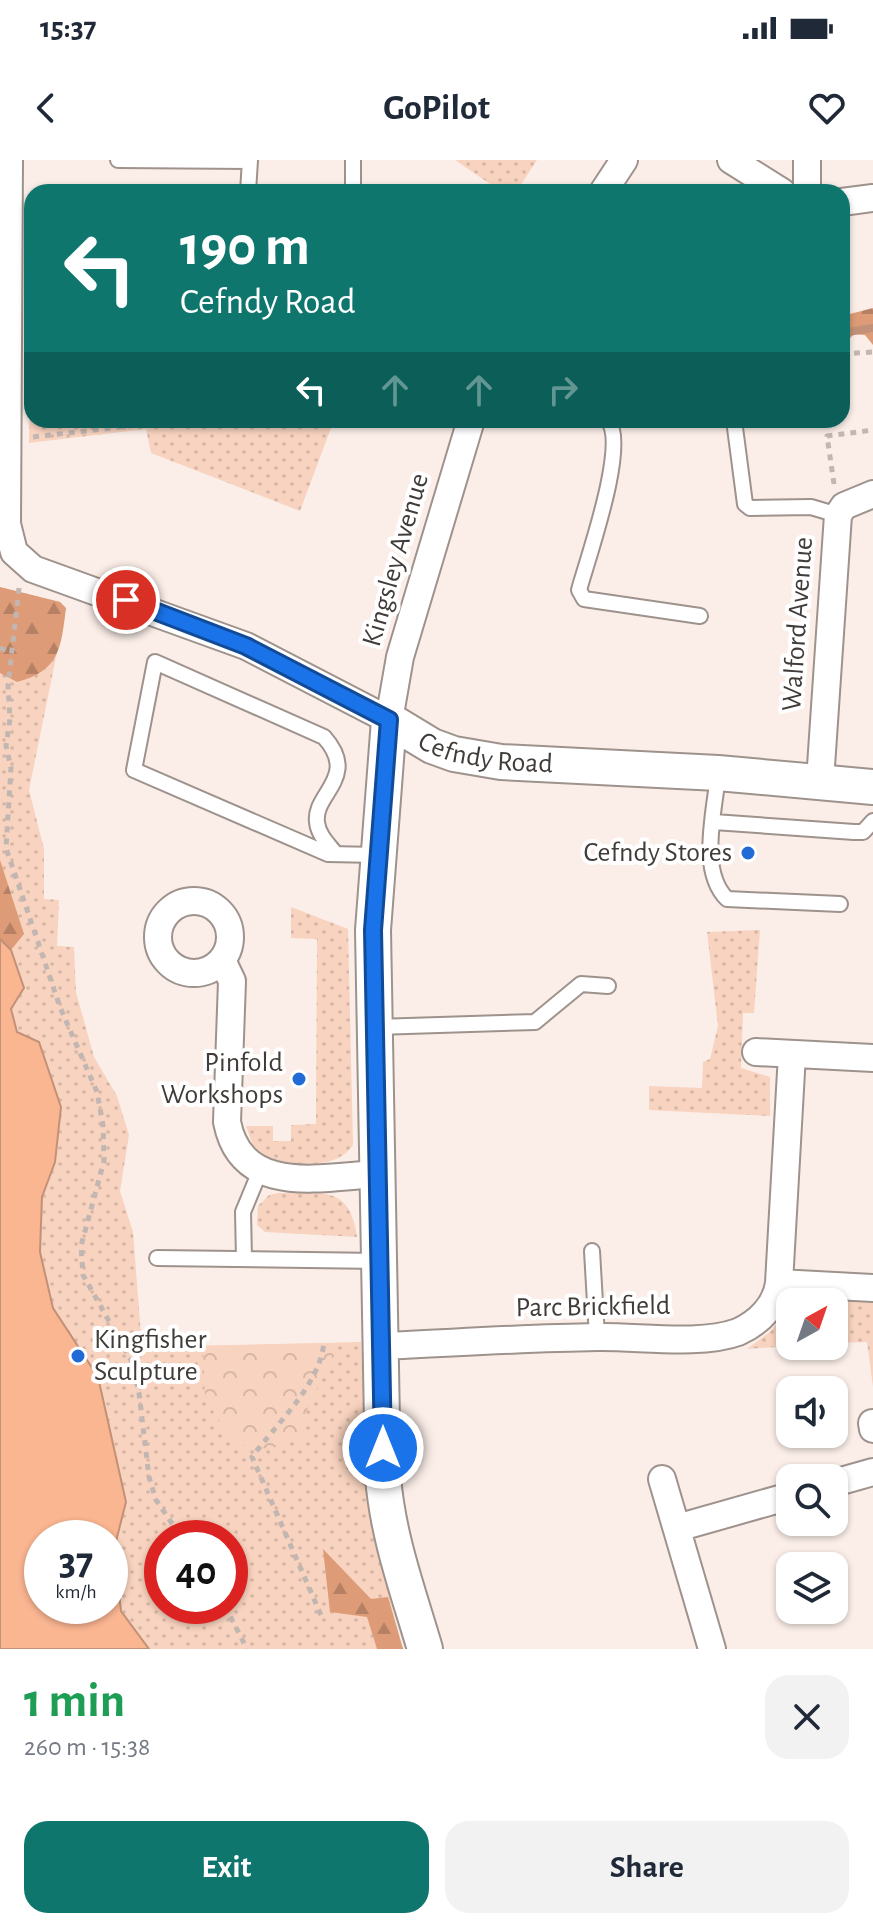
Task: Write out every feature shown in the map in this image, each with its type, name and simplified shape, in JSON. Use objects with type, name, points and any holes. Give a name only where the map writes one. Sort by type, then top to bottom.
[{"type":"street","points":[[9,160],[4,390],[7,524],[14,557]]},
{"type":"street","points":[[608,184],[624,160]]},
{"type":"street","points":[[731,160],[769,184]]},
{"type":"street","points":[[807,160],[807,184]]},
{"type":"street","points":[[850,201],[873,198]]},
{"type":"street","name":"Kingsley Avenue","points":[[389,720],[400,657],[469,428]]},
{"type":"street","name":"Walford Avenue","points":[[820,781],[838,515],[844,506],[873,494]]},
{"type":"street","name":"Cefndy Road","points":[[14,557],[246,646],[389,720],[432,746],[485,759],[718,773],[873,787]]},
{"type":"street","points":[[389,720],[373,930],[386,1515],[395,1557],[422,1640]]},
{"type":"street","points":[[222,960],[232,981],[227,1122],[231,1139],[243,1160],[260,1171],[285,1178],[378,1174]]},
{"type":"street","points":[[756,1052],[873,1058]]},
{"type":"street","name":"Parc Brickfield","points":[[382,1353],[597,1337],[705,1338],[736,1332],[755,1323],[771,1307],[779,1283],[792,1054]]},
{"type":"street","points":[[779,1283],[873,1288]]},
{"type":"street","points":[[848,1479],[873,1472]]},
{"type":"street","points":[[662,1479],[712,1649]]},
{"type":"street","points":[[677,1528],[776,1500]]},
{"type":"lane","points":[[118,160],[250,161],[249,184]]},
{"type":"lane","points":[[353,160],[353,184]]},
{"type":"lane","points":[[614,428],[615,453],[579,590],[584,599],[700,616]]},
{"type":"lane","points":[[735,428],[745,504],[750,508],[811,507],[838,515]]},
{"type":"lane","points":[[336,854],[321,834],[316,821],[318,809],[330,793],[337,765],[335,749],[324,737],[155,662],[134,770],[328,854],[379,855]]},
{"type":"lane","points":[[718,773],[711,870],[716,888],[727,899],[840,904]]},
{"type":"lane","points":[[714,822],[863,832],[873,821]]},
{"type":"lane","points":[[375,1027],[535,1022],[581,984],[608,986]]},
{"type":"lane","points":[[244,1259],[243,1212],[260,1171]]},
{"type":"lane","points":[[592,1251],[597,1337]]},
{"type":"lane","points":[[157,1258],[380,1261]]},
{"type":"path","points":[[850,353],[873,352]]},
{"type":"path","points":[[7,440],[113,428]]},
{"type":"path","points":[[838,515],[827,436],[873,430]]},
{"type":"path","points":[[14,557],[18,591],[6,746],[11,768],[6,848],[60,1007],[97,1092],[103,1125],[104,1161],[81,1246],[83,1275],[131,1360],[141,1405],[149,1477],[156,1500],[170,1520]]},
{"type":"path","points":[[0,648],[11,652]]},
{"type":"path","points":[[321,1615],[252,1457],[306,1387],[322,1359],[324,1343]]},
{"type":"path","points":[[234,1624],[247,1649]]},
{"type":"green space","points":[[455,160],[537,160],[521,184],[490,184]]},
{"type":"green space","points":[[873,308],[873,345],[865,335],[854,334],[850,338],[850,314]]},
{"type":"green space","points":[[29,428],[331,428],[300,511],[151,453],[146,429],[29,443]]},
{"type":"green space","points":[[0,587],[60,602],[66,608],[29,790],[44,849],[44,899],[59,900],[57,946],[74,947],[76,992],[94,1057],[117,1096],[129,1135],[120,1191],[133,1232],[142,1347],[361,1342],[365,1420],[378,1535],[403,1649],[0,1649]]},
{"type":"green space","points":[[0,587],[60,602],[66,608],[56,656],[42,671],[17,682],[0,673]]},
{"type":"green space","points":[[0,860],[24,934],[11,950],[0,950]]},
{"type":"green space","points":[[291,907],[348,929],[353,1145],[336,1159],[313,1164],[266,1159],[254,1149],[246,1126],[273,1126],[273,1141],[291,1141],[291,1125],[316,1124],[317,939],[291,938]]},
{"type":"green space","points":[[760,930],[754,1013],[743,1013],[741,1068],[770,1077],[770,1116],[649,1110],[649,1086],[702,1088],[703,1062],[710,1059],[718,1026],[707,932]]},
{"type":"green space","points":[[320,1193],[340,1200],[348,1208],[357,1237],[265,1232],[257,1225],[258,1206],[269,1195]]},
{"type":"green space","points":[[848,1296],[873,1297],[873,1387],[867,1342],[848,1343]]},
{"type":"green space","points":[[776,1325],[776,1347],[747,1349]]},
{"type":"green space","points":[[336,1343],[302,1422],[308,1437],[269,1449],[234,1444],[205,1398],[203,1346]]},
{"type":"green space","points":[[323,1549],[371,1599],[388,1597],[403,1649],[377,1649],[367,1617],[330,1612]]},
{"type":"shaded area","points":[[0,939],[11,950],[24,988],[11,1009],[17,1032],[39,1042],[61,1107],[55,1162],[42,1197],[40,1252],[53,1308],[98,1377],[126,1502],[121,1520],[24,1520],[24,1624],[128,1624],[128,1620],[149,1649],[0,1649]]},
{"type":"waterway","points":[[850,332],[873,328]]},
{"type":"place","name":"Cefndy Stores","points":[[748,853]]},
{"type":"place","name":"Pinfold Workshops","points":[[299,1079]]},
{"type":"place","name":"Kingfisher Sculpture","points":[[78,1356]]},
{"type":"route","points":[[126,600],[246,646],[389,720],[373,930],[383,1448]]}]
